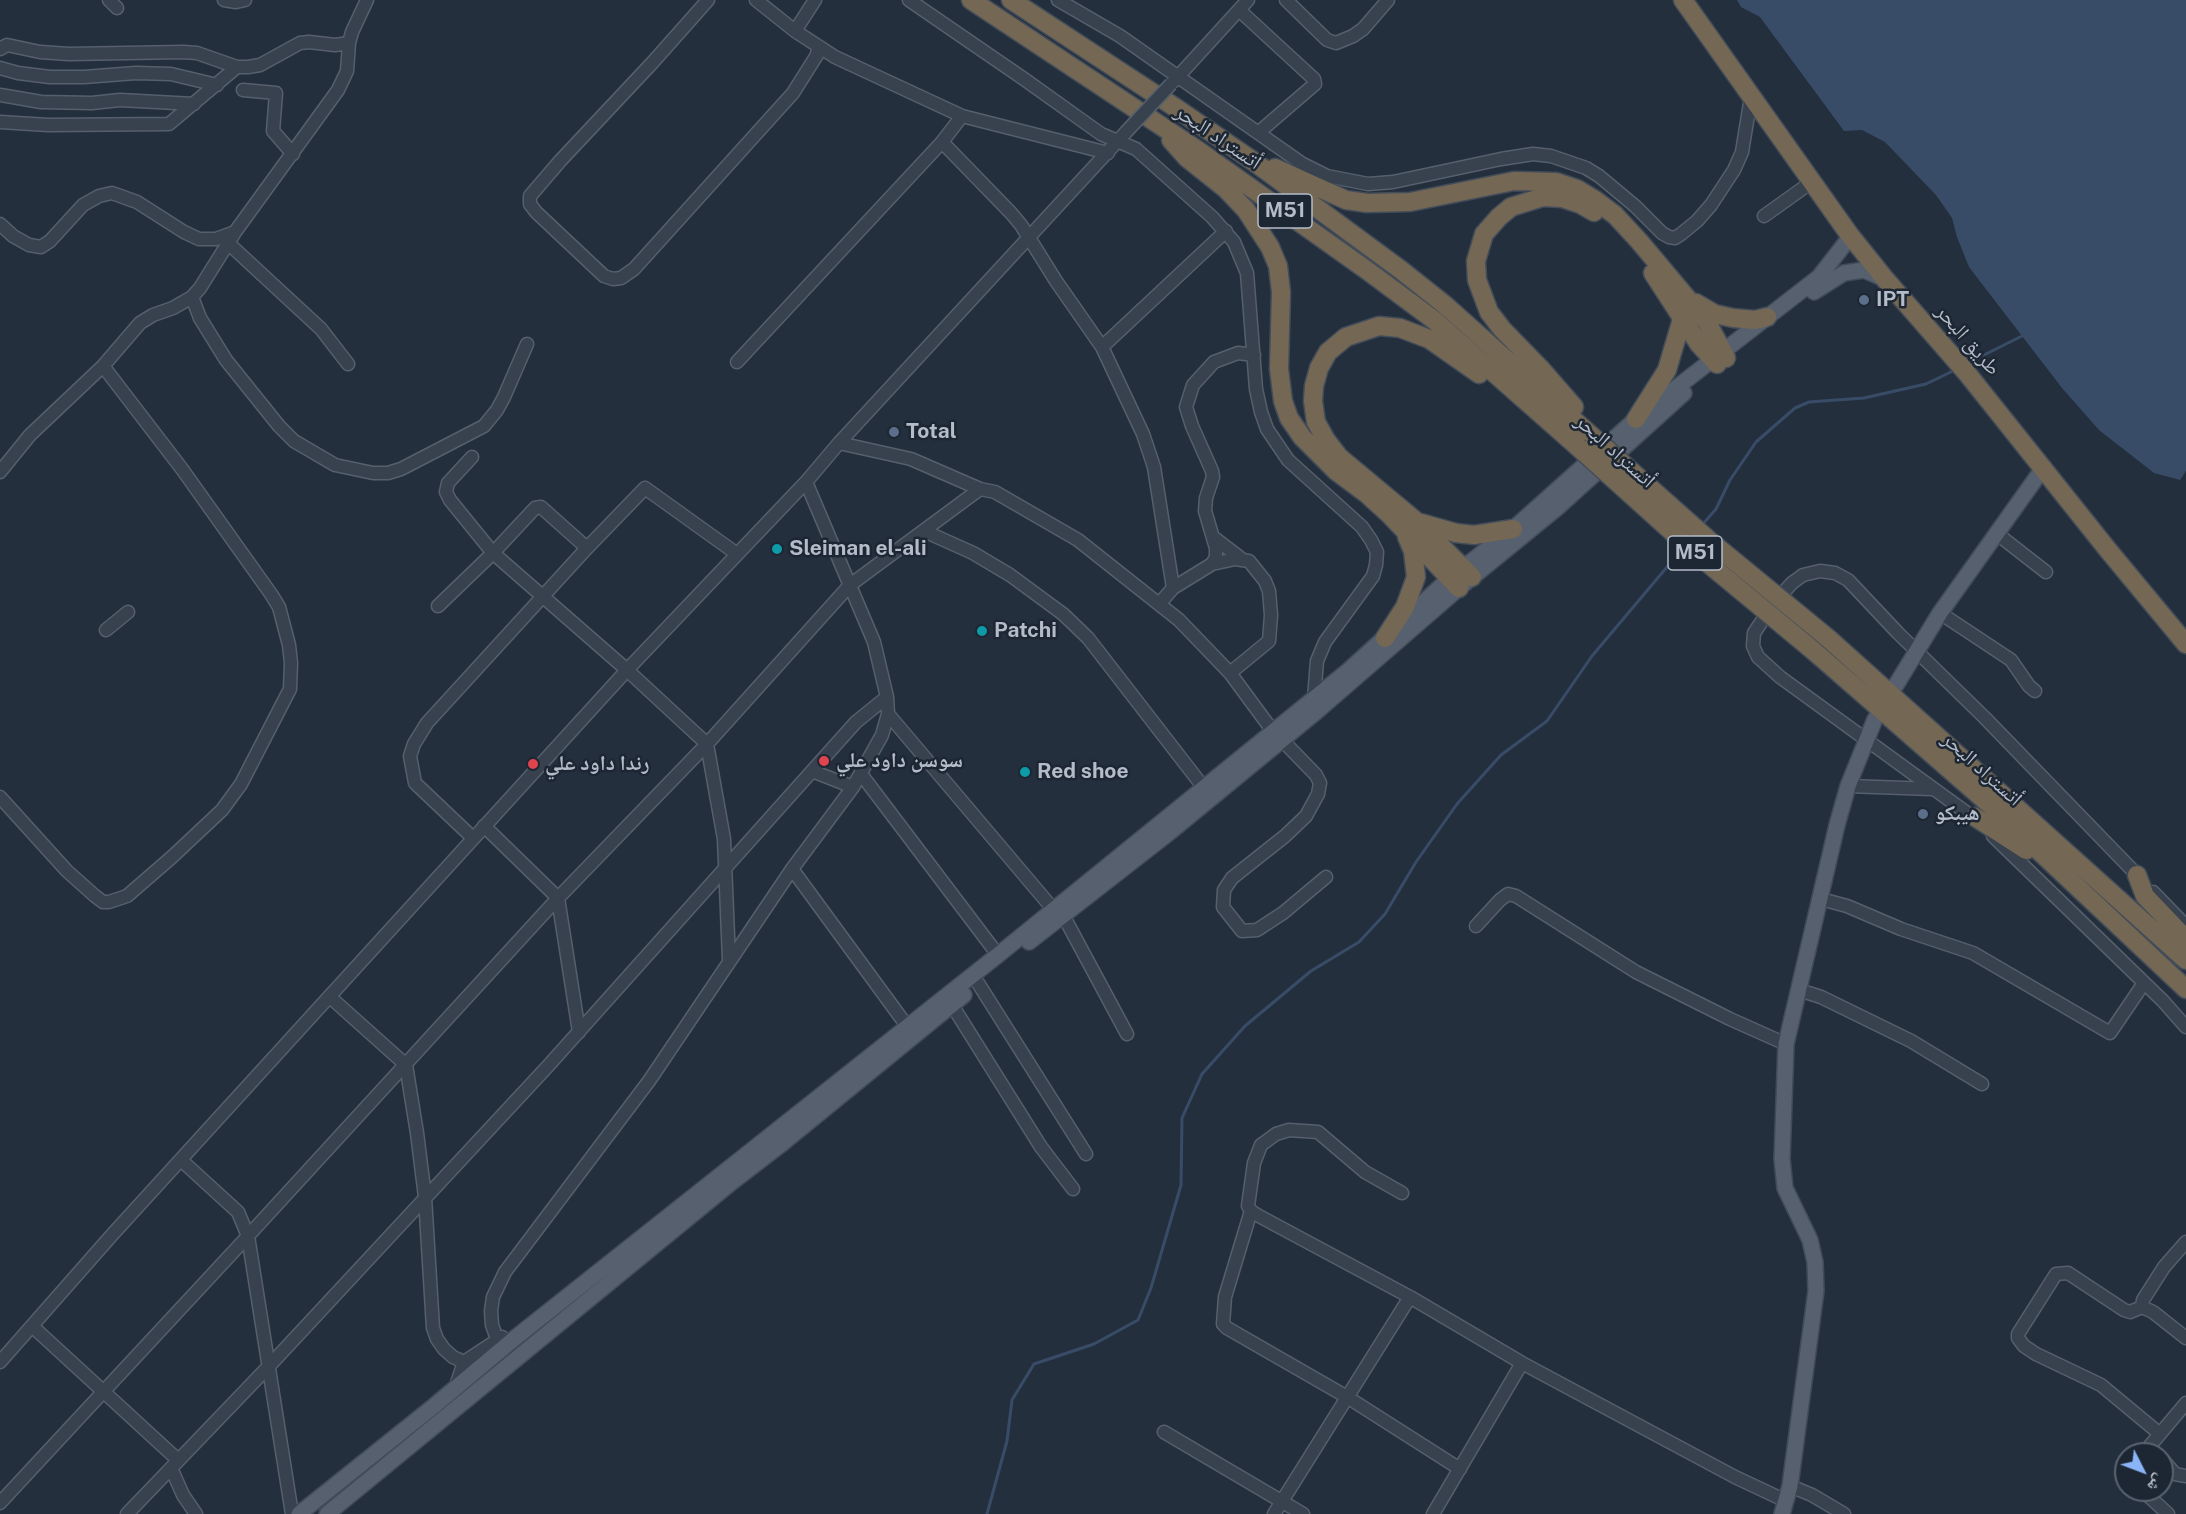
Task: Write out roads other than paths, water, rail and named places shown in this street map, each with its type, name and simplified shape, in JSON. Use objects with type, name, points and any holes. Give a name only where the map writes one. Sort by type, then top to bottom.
[{"type":"highway","name":"أتستراد البحر","points":[[971,0],[1217,163],[1434,320],[1511,389],[1586,438],[1829,639],[2186,960]]},
{"type":"highway","name":"أتستراد البحر","points":[[1011,0],[1173,105],[1253,161],[1436,298],[1586,438],[1698,555],[1815,652],[1988,803],[2186,990]]},
{"type":"highway","name":"طريق البحر","points":[[1683,0],[1849,234],[1966,372],[2186,644]]},
{"type":"highway","points":[[1159,125],[1187,158],[1226,189],[1246,210],[1270,247],[1278,266],[1281,292],[1279,369],[1283,401],[1289,418],[1302,437],[1329,464],[1383,508],[1410,526],[1474,535],[1513,529]]},
{"type":"highway","points":[[1253,161],[1280,170],[1346,200],[1367,203],[1410,202],[1514,182],[1556,182],[1577,189],[1615,215],[1687,297],[1707,322],[1719,358]]},
{"type":"highway","points":[[1586,438],[1575,408],[1489,312],[1477,280],[1476,261],[1484,234],[1498,217],[1511,207],[1543,197],[1562,198],[1594,212],[1647,266],[1662,285],[1699,344],[1719,358]]},
{"type":"highway","points":[[1687,297],[1715,314],[1755,320],[1767,317]]},
{"type":"highway","points":[[1636,419],[1667,370],[1682,319]]},
{"type":"highway","points":[[1462,578],[1339,457],[1316,422],[1313,401],[1314,386],[1319,368],[1328,352],[1346,337],[1379,326],[1400,328],[1429,339],[1484,378],[1511,389]]},
{"type":"highway","points":[[1385,638],[1405,607],[1416,577],[1410,526]]},
{"type":"highway","points":[[1975,818],[2074,883]]},
{"type":"highway","points":[[2137,875],[2145,896],[2186,939]]},
{"type":"main road","points":[[327,1514],[952,1005],[1204,788],[1277,735],[1314,698],[1385,638],[1557,508],[1719,358],[1819,277],[1847,241],[1849,234]]},
{"type":"main road","points":[[299,1514],[515,1338],[998,955],[1170,832],[1277,735],[1462,578],[1636,419],[1837,276],[1864,270],[1885,279]]},
{"type":"main road","points":[[1896,685],[1940,613],[2044,467]]},
{"type":"main road","points":[[1784,1508],[1790,1486],[1816,1292],[1815,1262],[1810,1240],[1785,1188],[1782,1159],[1786,1044],[1837,825],[1848,786],[1875,719]]},
{"type":"street","points":[[224,0],[236,2],[245,0]]},
{"type":"street","points":[[0,472],[30,435],[103,366],[146,319],[192,297],[207,278],[232,238],[328,105],[345,76],[349,43],[355,24],[368,0]]},
{"type":"street","points":[[708,0],[530,196],[530,204],[536,212],[604,276],[613,279],[621,278],[634,269],[793,93],[817,55],[818,47]]},
{"type":"street","points":[[756,0],[818,47],[962,116],[1108,153]]},
{"type":"street","points":[[795,31],[815,0]]},
{"type":"street","points":[[909,0],[1090,127],[1101,134],[1123,137],[1226,231],[1241,255],[1247,273],[1256,389],[1267,429],[1288,460],[1362,527],[1377,552],[1373,576],[1324,642],[1317,661],[1314,698]]},
{"type":"street","points":[[1058,0],[1120,36],[1175,80],[1301,163],[1327,176],[1368,184],[1393,182],[1533,154],[1551,156],[1586,168],[1599,176],[1635,206],[1662,233],[1675,238],[1712,205],[1734,170],[1742,152],[1751,97]]},
{"type":"street","points":[[0,1362],[111,1236],[473,838],[627,670],[806,482],[839,443],[1248,0]]},
{"type":"street","points":[[1286,0],[1327,40],[1336,43],[1363,29],[1388,0]]},
{"type":"street","points":[[1239,10],[1314,79],[1315,84],[1258,133]]},
{"type":"street","points":[[0,50],[7,45],[61,54],[197,53],[237,67],[260,65],[289,47],[305,42],[330,45],[349,43]]},
{"type":"street","points":[[0,122],[48,126],[143,123],[164,125],[173,122],[237,67]]},
{"type":"street","points":[[0,68],[50,77],[136,73],[171,74],[216,85]]},
{"type":"street","points":[[243,90],[276,93],[273,131],[292,154]]},
{"type":"street","points":[[0,95],[41,102],[92,103],[120,100],[194,104]]},
{"type":"street","points":[[737,362],[942,142],[962,116]]},
{"type":"street","points":[[942,142],[1011,213],[1102,347],[1143,434],[1154,468],[1173,588]]},
{"type":"street","points":[[1764,216],[1813,181]]},
{"type":"street","points":[[0,224],[13,236],[29,245],[41,247],[50,241],[84,205],[99,196],[112,193],[137,202],[199,239],[232,238],[321,328],[348,364]]},
{"type":"street","points":[[1102,347],[1226,231]]},
{"type":"street","points":[[192,297],[200,318],[226,360],[279,426],[294,441],[334,465],[373,473],[388,473],[401,469],[484,426],[504,397],[527,344]]},
{"type":"street","points":[[1212,564],[1216,557],[1205,511],[1206,498],[1213,477],[1212,471],[1186,408],[1193,385],[1214,362],[1238,353],[1254,355]]},
{"type":"street","points":[[0,797],[67,871],[95,896],[103,902],[109,902],[127,896],[222,810],[241,784],[290,689],[289,645],[279,608],[271,594],[182,469],[103,366]]},
{"type":"street","points":[[839,443],[911,459],[980,489],[995,492],[1078,540],[1179,620],[1230,673],[1277,735],[1316,775],[1320,783],[1318,794],[1306,816],[1286,836],[1232,878],[1224,890],[1223,907],[1242,931],[1257,930],[1283,913],[1326,877]]},
{"type":"street","points":[[472,458],[448,483],[446,492],[493,553],[627,670],[706,744],[727,864],[729,960]]},
{"type":"street","points":[[497,1339],[491,1311],[497,1284],[649,1081],[792,869],[853,787],[882,735],[888,714],[887,697],[873,642],[806,482]]},
{"type":"street","points":[[473,838],[415,783],[411,756],[414,744],[427,723],[587,548],[645,488],[737,554]]},
{"type":"street","points":[[0,1503],[558,898],[706,744],[850,585],[980,489]]},
{"type":"street","points":[[438,606],[493,553],[535,508],[541,507],[587,548]]},
{"type":"street","points":[[924,531],[973,553],[1010,575],[1063,614],[1088,638],[1204,788]]},
{"type":"street","points":[[1996,533],[2046,572]]},
{"type":"street","points":[[1213,537],[1243,560],[1255,566],[1265,580],[1269,591],[1271,615],[1269,641],[1230,673]]},
{"type":"street","points":[[1160,603],[1173,588],[1212,564],[1236,559],[1243,560]]},
{"type":"street","points":[[2186,926],[1848,580],[1835,573],[1820,571],[1803,575],[1792,582],[1774,603],[1754,633],[1753,646],[1765,664],[1866,741],[1975,818],[2186,1026]]},
{"type":"street","points":[[106,630],[128,612]]},
{"type":"street","points":[[1940,613],[2011,660],[2035,691]]},
{"type":"street","points":[[127,1514],[270,1365],[579,1032],[856,722],[887,697]]},
{"type":"street","points":[[888,714],[1058,912],[1127,1034]]},
{"type":"street","points":[[812,771],[853,787]]},
{"type":"street","points":[[861,774],[998,955]]},
{"type":"street","points":[[1848,786],[1932,789]]},
{"type":"street","points":[[484,826],[558,898],[579,1032]]},
{"type":"street","points":[[792,869],[908,1026]]},
{"type":"street","points":[[1476,926],[1508,894],[1516,896],[1636,972],[1786,1044]]},
{"type":"street","points":[[1821,899],[1847,906],[1901,929],[1973,953],[2110,1032],[2144,983]]},
{"type":"street","points":[[978,983],[1086,1154]]},
{"type":"street","points":[[1799,990],[1821,997],[1911,1041],[1982,1084]]},
{"type":"street","points":[[330,997],[406,1065],[425,1197],[433,1328],[444,1349],[453,1357],[464,1362]]},
{"type":"street","points":[[952,1005],[1041,1147],[1072,1189]]},
{"type":"street","points":[[1402,1193],[1365,1173],[1318,1132],[1289,1130],[1276,1134],[1261,1144],[1254,1163],[1247,1200],[1251,1211],[1410,1297],[1522,1363],[1735,1477],[1784,1508]]},
{"type":"street","points":[[181,1160],[238,1212],[248,1236],[292,1514]]},
{"type":"street","points":[[1251,1211],[1225,1297],[1223,1324],[1347,1397],[1460,1469]]},
{"type":"street","points":[[2142,1306],[2143,1299],[2164,1267],[2186,1242]]},
{"type":"street","points":[[2142,1306],[2130,1312],[2124,1310],[2068,1273],[2062,1272],[2056,1274],[2052,1279],[2018,1334],[2018,1338],[2024,1346],[2036,1354],[2102,1384],[2160,1434]]},
{"type":"street","points":[[1274,1514],[1410,1297]]},
{"type":"street","points":[[2142,1306],[2152,1311],[2186,1338]]},
{"type":"street","points":[[32,1326],[175,1464],[183,1495],[196,1514]]},
{"type":"street","points":[[456,1386],[464,1362],[497,1339],[515,1338]]},
{"type":"street","points":[[1433,1514],[1522,1363]]},
{"type":"street","points":[[2155,1442],[2186,1403]]},
{"type":"street","points":[[1164,1432],[1303,1514]]},
{"type":"street","points":[[1790,1486],[1812,1495],[1844,1514]]},
{"type":"street","points":[[2155,1502],[2168,1514]]},
{"type":"water","points":[[1737,0],[2186,0],[2186,471],[2180,480],[2154,473],[2099,430],[2062,388],[1969,267],[1952,218],[1936,195],[1885,142],[1862,130],[1844,131],[1760,17],[1741,7]]},
{"type":"waterway","points":[[1966,364],[2022,336]]},
{"type":"waterway","points":[[1702,525],[1716,509],[1730,480],[1756,442],[1795,408],[1809,402],[1864,398],[1926,384],[1955,370]]},
{"type":"waterway","points":[[987,1514],[1007,1441],[1012,1400],[1034,1364],[1094,1344],[1138,1320],[1151,1288],[1181,1185],[1182,1118],[1202,1074],[1245,1026],[1311,971],[1359,942],[1385,914],[1416,862],[1457,804],[1501,755],[1547,721],[1592,656],[1683,548]]},
{"type":"place","name":"IPT","points":[[1864,300]]},
{"type":"place","name":"Total","points":[[894,432]]},
{"type":"place","name":"Sleiman el-ali","points":[[777,549]]},
{"type":"place","name":"Patchi","points":[[982,631]]},
{"type":"place","name":"سوسن داود علي","points":[[824,761]]},
{"type":"place","name":"رندا داود علي","points":[[533,764]]},
{"type":"place","name":"Red shoe","points":[[1025,772]]},
{"type":"place","name":"هيبكو","points":[[1923,814]]}]
